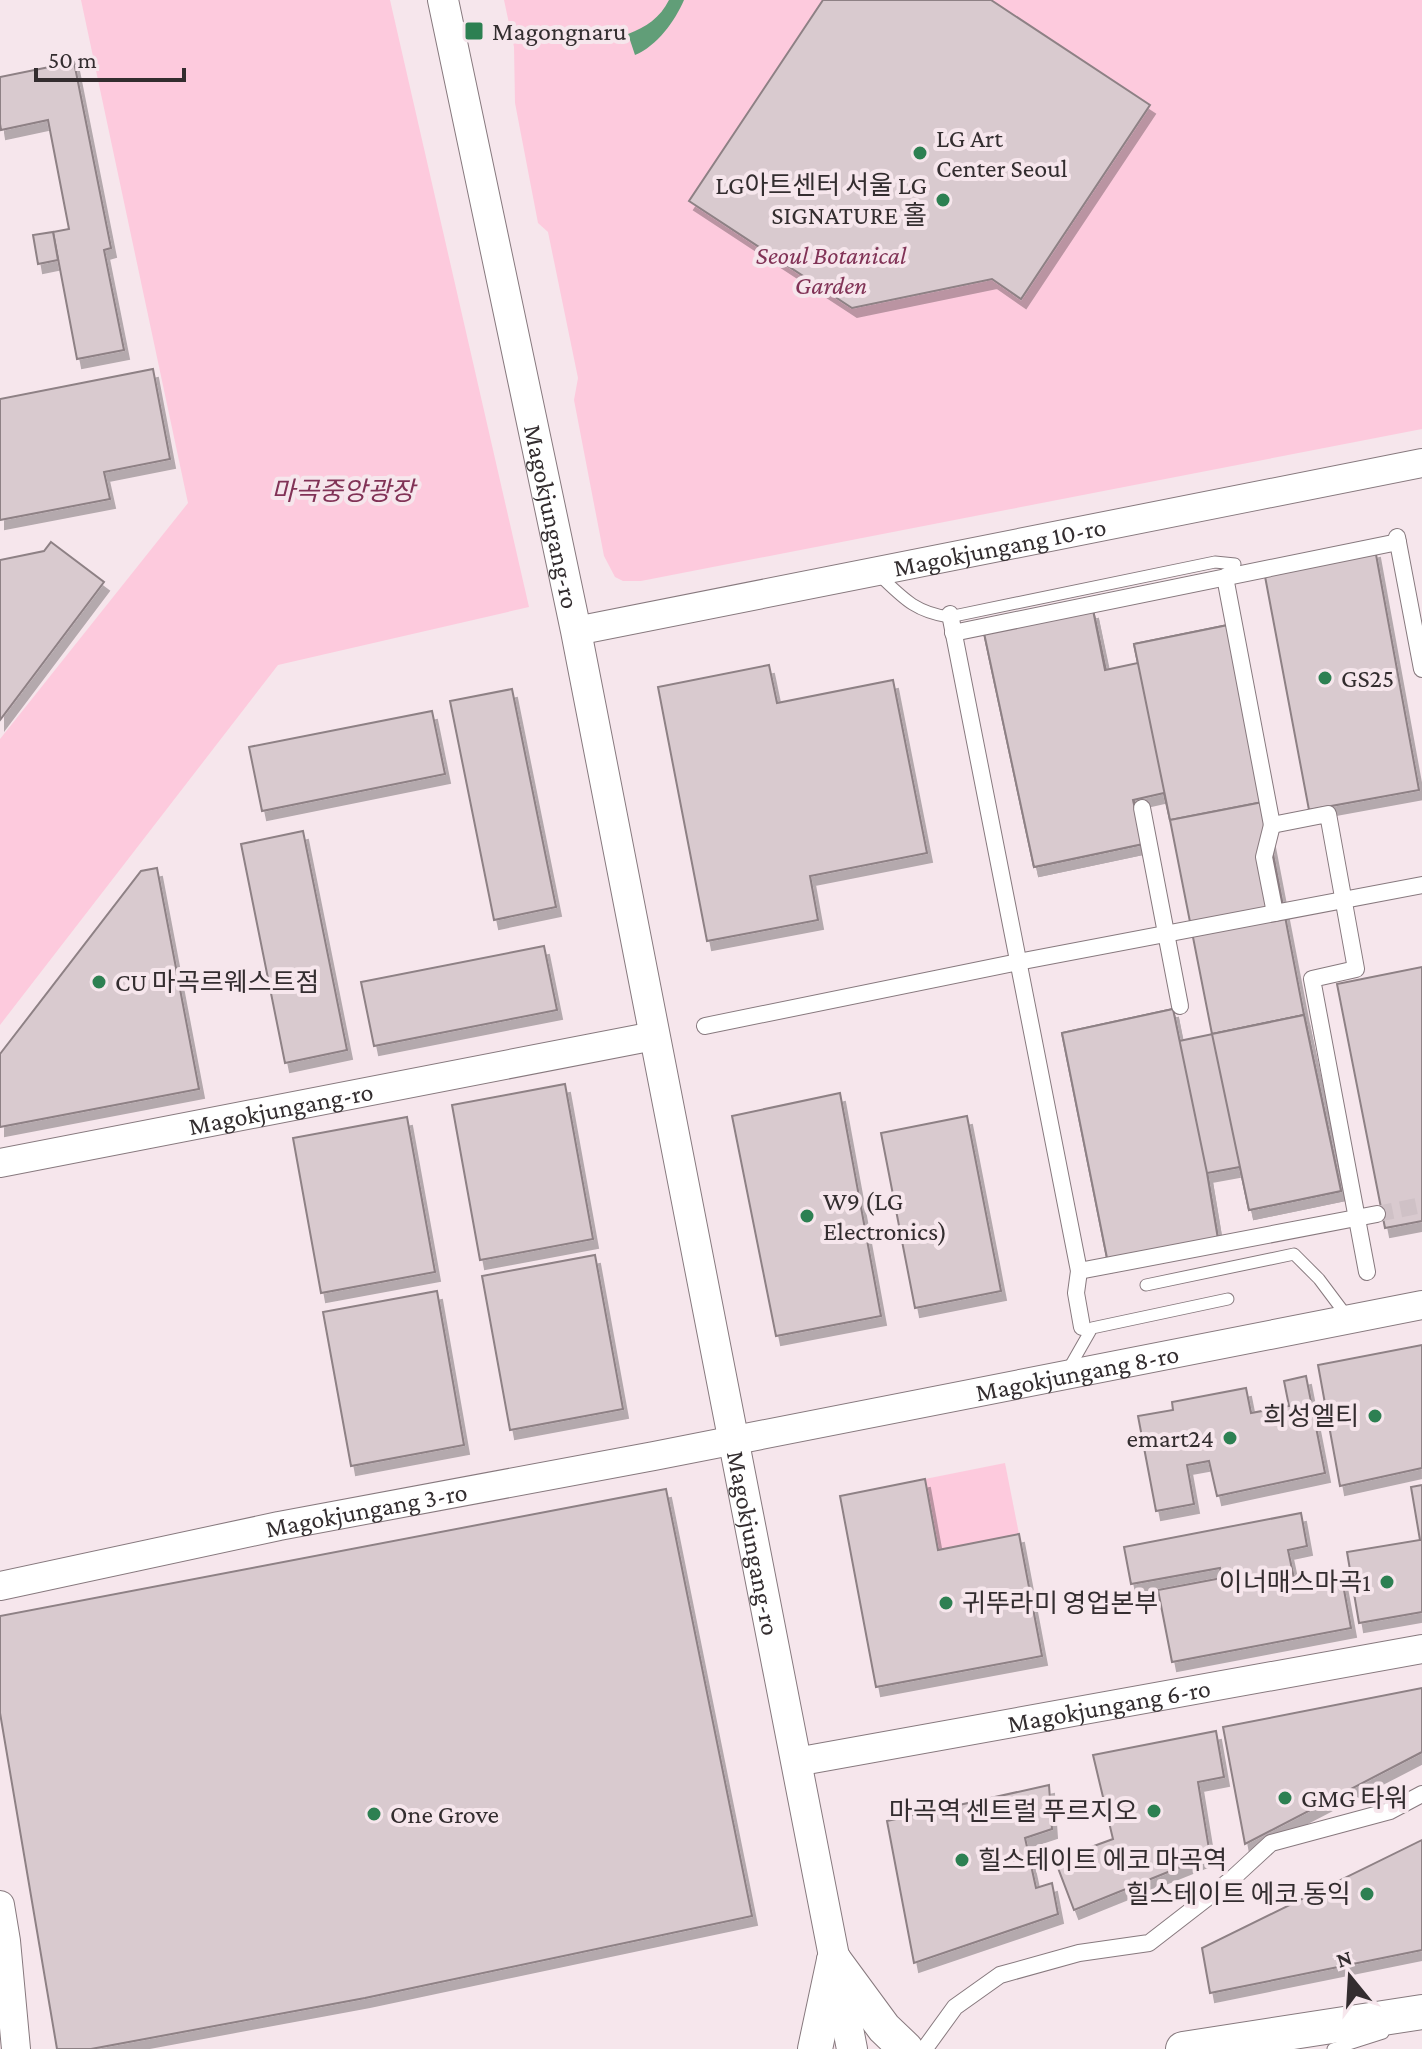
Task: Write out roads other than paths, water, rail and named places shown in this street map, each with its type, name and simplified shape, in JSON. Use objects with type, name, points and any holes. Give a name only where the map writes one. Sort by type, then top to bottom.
[{"type":"main road","name":"Magokjungang-ro","points":[[443,0],[576,631],[852,2049]]},
{"type":"main road","points":[[834,1960],[884,2028],[916,2048]]},
{"type":"main road","points":[[815,2049],[834,1960]]},
{"type":"main road","points":[[1183,2049],[1422,2012]]},
{"type":"street","name":"Magokjungang 10-ro","points":[[576,631],[1422,463]]},
{"type":"street","points":[[1082,1327],[1076,1293],[1079,1271],[951,621],[1397,539],[1422,669]]},
{"type":"street","points":[[1230,572],[1272,825],[1264,857],[1275,913]]},
{"type":"street","points":[[1142,808],[1180,1006]]},
{"type":"street","points":[[1272,825],[1328,814],[1356,969],[1312,979],[1367,1272]]},
{"type":"street","points":[[705,1026],[1018,962],[1422,885]]},
{"type":"street","name":"Magokjungang-ro","points":[[0,1163],[654,1036]]},
{"type":"street","points":[[1079,1271],[1377,1214]]},
{"type":"street","name":"Magokjungang 8-ro","points":[[734,1440],[1422,1305]]},
{"type":"street","name":"Magokjungang 3-ro","points":[[0,1586],[279,1526],[734,1440]]},
{"type":"street","name":"Magokjungang 6-ro","points":[[796,1762],[1422,1649]]},
{"type":"street","points":[[916,2048],[955,2007],[1000,1975],[1079,1953],[1149,1943],[1233,1878],[1271,1843],[1390,1811],[1422,1794]]},
{"type":"street","points":[[0,1905],[16,2049]]},
{"type":"lane","points":[[875,572],[904,599],[928,614],[951,621]]},
{"type":"lane","points":[[1146,1285],[1294,1254],[1319,1279],[1349,1319]]},
{"type":"lane","points":[[1065,1375],[1092,1328],[1228,1299]]},
{"type":"lane","points":[[1333,2049],[1422,2021]]},
{"type":"tunnel","points":[[1377,1214],[1422,1205]]},
{"type":"place","name":"Magongnaru","points":[[474,31]]},
{"type":"place","name":"LG Art Center Seoul","points":[[920,153]]},
{"type":"place","name":"LG아트센터 서울 LG SIGNATURE 홀","points":[[943,200]]},
{"type":"place","name":"GS25","points":[[1325,678]]},
{"type":"place","name":"CU 마곡르웨스트점","points":[[99,982]]},
{"type":"place","name":"W9 (LG Electronics)","points":[[807,1216]]},
{"type":"place","name":"희성엘티","points":[[1375,1416]]},
{"type":"place","name":"emart24","points":[[1230,1438]]},
{"type":"place","name":"이너매스마곡1","points":[[1387,1582]]},
{"type":"place","name":"귀뚜라미 영업본부","points":[[946,1603]]},
{"type":"place","name":"GMG 타워","points":[[1285,1798]]},
{"type":"place","name":"마곡역 센트럴 푸르지오","points":[[1154,1811]]},
{"type":"place","name":"One Grove","points":[[374,1814]]},
{"type":"place","name":"힐스테이트 에코 마곡역","points":[[962,1860]]},
{"type":"place","name":"힐스테이트 에코 동익","points":[[1367,1894]]},
{"type":"park label","name":"Seoul Botanical Garden","points":[[831,270]]},
{"type":"park label","name":"마곡중앙광장","points":[[343,491]]}]
